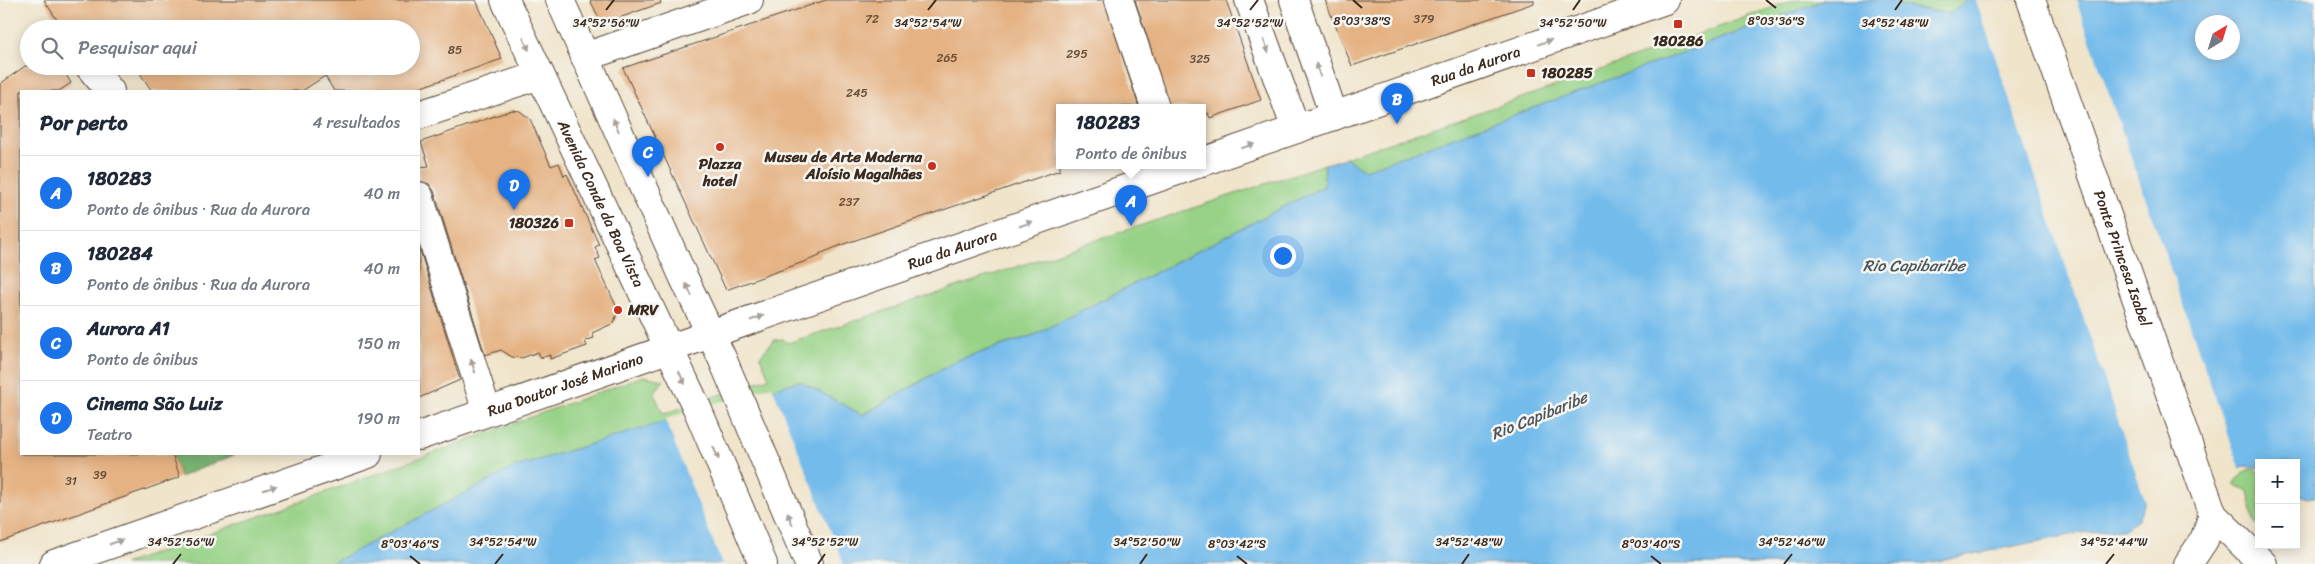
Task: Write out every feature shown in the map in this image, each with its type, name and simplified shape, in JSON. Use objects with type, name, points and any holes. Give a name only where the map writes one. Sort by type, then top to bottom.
[{"type":"main road","name":"Avenida Conde da Boa Vista","points":[[505,0],[697,408],[763,564]]},
{"type":"main road","points":[[560,0],[682,276],[711,334],[809,564]]},
{"type":"main road","points":[[585,57],[750,0]]},
{"type":"main road","points":[[1119,0],[1154,104]]},
{"type":"main road","points":[[1249,0],[1296,129]]},
{"type":"main road","points":[[1294,0],[1334,116]]},
{"type":"main road","name":"Rua da Aurora","points":[[1206,161],[1664,0]]},
{"type":"main road","name":"Ponte Princesa Isabel","points":[[2031,0],[2211,509]]},
{"type":"main road","points":[[97,75],[109,90]]},
{"type":"main road","points":[[420,115],[540,75]]},
{"type":"main road","name":"Rua da Aurora","points":[[711,334],[1175,169]]},
{"type":"main road","points":[[420,199],[488,412]]},
{"type":"main road","name":"Rua Doutor José Mariano","points":[[420,436],[711,334]]},
{"type":"main road","points":[[54,564],[365,455]]},
{"type":"main road","points":[[2188,564],[2204,540],[2211,509]]},
{"type":"main road","points":[[2211,509],[2263,564]]},
{"type":"green space","points":[[1793,0],[1825,0],[1365,171],[1345,158],[1562,84]]},
{"type":"green space","points":[[1895,0],[1967,0],[1949,14],[1898,5]]},
{"type":"green space","points":[[1325,164],[1325,186],[1034,335],[958,360],[862,415],[799,381],[339,564],[124,564],[643,376],[664,380],[654,393],[663,414],[769,378],[760,356],[774,340],[783,339],[788,343]]},
{"type":"green space","points":[[172,455],[234,455],[180,477]]},
{"type":"green space","points":[[2251,469],[2255,470],[2255,523],[2248,491],[2234,484],[2242,474]]},
{"type":"water","name":"Rio Capibaribe","points":[[1825,0],[1895,0],[1899,5],[1949,14],[1967,0],[2315,0],[2315,497],[2306,498],[2300,496],[2300,459],[2255,459],[2255,467],[2244,466],[2237,470],[2176,475],[2151,487],[2138,520],[2123,530],[2086,532],[1922,564],[330,564],[515,467],[799,381],[863,415],[958,360],[1034,335],[1324,186],[1325,164],[1345,158],[1365,170]]},
{"type":"pier","points":[[1976,0],[2076,0],[2241,471],[2177,478],[2153,489],[2146,503]]},
{"type":"pier","points":[[772,386],[844,564],[722,564],[665,419]]},
{"type":"building","points":[[44,0],[476,0],[502,59],[413,90],[333,90],[325,76],[304,90],[151,90],[141,75],[420,75],[420,20],[57,20]]},
{"type":"building","points":[[590,0],[660,0],[661,3],[602,24]]},
{"type":"building","points":[[826,0],[1104,0],[1138,104],[1056,104],[1056,169],[1060,170],[844,244],[819,254],[820,256],[726,290],[623,68]]},
{"type":"building","points":[[1135,0],[1226,0],[1261,100],[1210,118],[1208,113],[1206,114],[1206,104],[1169,104]]},
{"type":"building","points":[[1325,0],[1534,0],[1534,3],[1352,66]]},
{"type":"building","points":[[20,70],[20,75],[66,75],[71,83],[60,90],[20,90],[20,455],[172,455],[180,477],[0,542],[0,84]]},
{"type":"building","points":[[512,110],[520,111],[530,119],[551,166],[559,163],[564,176],[567,174],[599,245],[595,247],[600,258],[595,260],[618,310],[614,323],[592,333],[594,338],[585,341],[587,346],[550,359],[550,355],[541,358],[538,352],[522,358],[512,357],[501,350],[485,355],[434,191],[429,184],[420,181],[420,167],[429,166],[421,142]]},
{"type":"building","points":[[420,250],[460,380],[420,398]]},
{"type":"place","name":"180286","points":[[1678,24]]},
{"type":"place","name":"180285","points":[[1531,73]]},
{"type":"place","name":"180284","points":[[1397,124]]},
{"type":"place","name":"Plazza hotel","points":[[720,147]]},
{"type":"place","name":"Museu de Arte Moderna Aloísio Magalhães","points":[[932,166]]},
{"type":"place","name":"Aurora A1","points":[[648,177]]},
{"type":"place","name":"Cinema São Luiz","points":[[514,210]]},
{"type":"place","name":"180326","points":[[569,223]]},
{"type":"place","name":"180283","points":[[1131,226]]},
{"type":"place","name":"MRV","points":[[618,310]]}]
